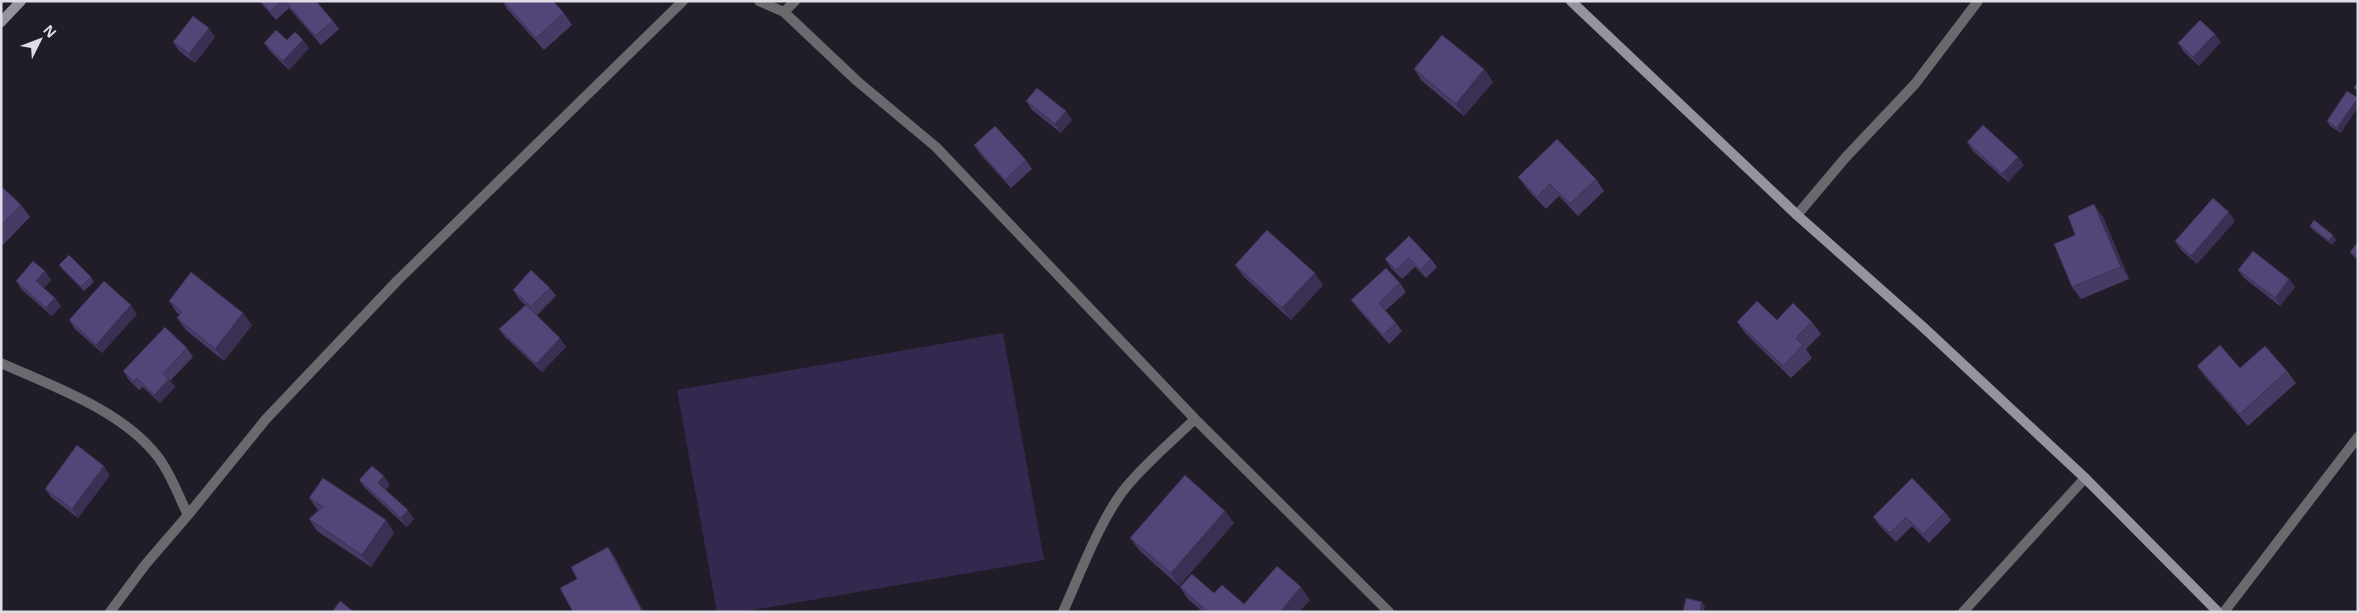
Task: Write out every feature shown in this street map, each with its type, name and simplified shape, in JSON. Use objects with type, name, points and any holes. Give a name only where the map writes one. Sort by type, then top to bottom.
[{"type":"street","points":[[1,22],[21,1]]},
{"type":"street","points":[[110,612],[145,565],[266,419],[398,280],[683,1]]},
{"type":"street","points":[[760,1],[784,12],[858,82],[936,148],[1195,419],[1389,612]]},
{"type":"street","points":[[784,12],[795,1]]},
{"type":"street","points":[[1571,1],[1797,215],[1923,327],[2085,478],[2218,612]]},
{"type":"street","points":[[1797,215],[1846,156],[1915,84],[1978,1]]},
{"type":"street","points":[[1,363],[85,402],[134,433],[159,458],[188,515]]},
{"type":"street","points":[[1063,612],[1112,507],[1126,487],[1195,419]]},
{"type":"street","points":[[2224,612],[2358,436]]},
{"type":"street","points":[[1963,612],[2085,478]]},
{"type":"shaded area","points":[[1003,333],[1044,560],[741,612],[717,612],[677,390]]},
{"type":"building","points":[[260,1],[281,1],[270,12]]},
{"type":"building","points":[[285,1],[316,1],[333,21],[315,36]]},
{"type":"building","points":[[503,1],[553,1],[564,13],[536,38]]},
{"type":"building","points":[[193,16],[209,28],[189,54],[173,42]]},
{"type":"building","points":[[2200,20],[2215,34],[2193,57],[2178,43]]},
{"type":"building","points":[[276,30],[287,40],[295,32],[303,40],[283,61],[264,43]]},
{"type":"building","points":[[1442,35],[1484,69],[1456,104],[1414,69]]},
{"type":"building","points":[[2358,81],[2358,91],[2354,88]]},
{"type":"building","points":[[1037,88],[1066,111],[1055,124],[1026,101]]},
{"type":"building","points":[[2347,91],[2358,98],[2337,128],[2327,121]]},
{"type":"building","points":[[1983,125],[2018,157],[2002,174],[1967,142]]},
{"type":"building","points":[[995,126],[1026,160],[1005,180],[974,145]]},
{"type":"building","points":[[1557,139],[1596,179],[1570,204],[1550,184],[1537,197],[1518,177]]},
{"type":"building","points":[[1,186],[21,205],[1,226]]},
{"type":"building","points":[[2213,198],[2229,212],[2191,256],[2175,241]]},
{"type":"building","points":[[2094,204],[2121,267],[2072,287],[2054,244],[2075,235],[2068,216]]},
{"type":"building","points":[[2314,220],[2333,235],[2329,241],[2310,226]]},
{"type":"building","points":[[1267,230],[1315,273],[1282,308],[1235,265]]},
{"type":"building","points":[[1409,236],[1431,259],[1420,270],[1409,258],[1396,270],[1385,259]]},
{"type":"building","points":[[2358,242],[2358,258],[2350,252]]},
{"type":"building","points":[[2253,251],[2289,279],[2275,298],[2238,270]]},
{"type":"building","points":[[69,255],[91,277],[81,287],[59,265]]},
{"type":"building","points":[[33,261],[45,271],[36,281],[55,298],[46,308],[16,281]]},
{"type":"building","points":[[1386,268],[1400,283],[1379,303],[1396,323],[1383,335],[1351,300]]},
{"type":"building","points":[[531,270],[550,288],[531,307],[513,290]]},
{"type":"building","points":[[191,272],[243,313],[215,349],[177,318],[182,312],[169,301]]},
{"type":"building","points":[[104,281],[131,305],[96,345],[69,320]]},
{"type":"building","points":[[1757,301],[1777,320],[1793,303],[1812,322],[1796,338],[1803,345],[1783,366],[1737,322]]},
{"type":"building","points":[[526,305],[560,338],[536,364],[499,329]]},
{"type":"building","points":[[165,327],[187,348],[163,374],[169,379],[154,395],[137,378],[134,382],[123,371]]},
{"type":"building","points":[[2220,345],[2240,368],[2265,346],[2287,371],[2240,414],[2197,366]]},
{"type":"building","points":[[77,445],[104,466],[72,509],[45,489]]},
{"type":"building","points":[[372,466],[384,476],[378,483],[408,510],[401,518],[359,480]]},
{"type":"building","points":[[1185,475],[1225,511],[1171,573],[1130,538]]},
{"type":"building","points":[[323,478],[386,520],[362,555],[309,519],[323,507],[309,498]]},
{"type":"building","points":[[1912,478],[1945,512],[1923,534],[1906,517],[1890,533],[1873,517]]},
{"type":"building","points":[[608,547],[642,611],[573,612],[560,588],[577,579],[571,567]]},
{"type":"building","points":[[1277,566],[1301,587],[1280,612],[1208,612],[1180,587],[1192,574],[1214,593],[1222,585],[1244,604]]},
{"type":"building","points":[[1686,598],[1702,602],[1700,612],[1683,611]]},
{"type":"building","points":[[340,601],[354,612],[332,612]]}]
